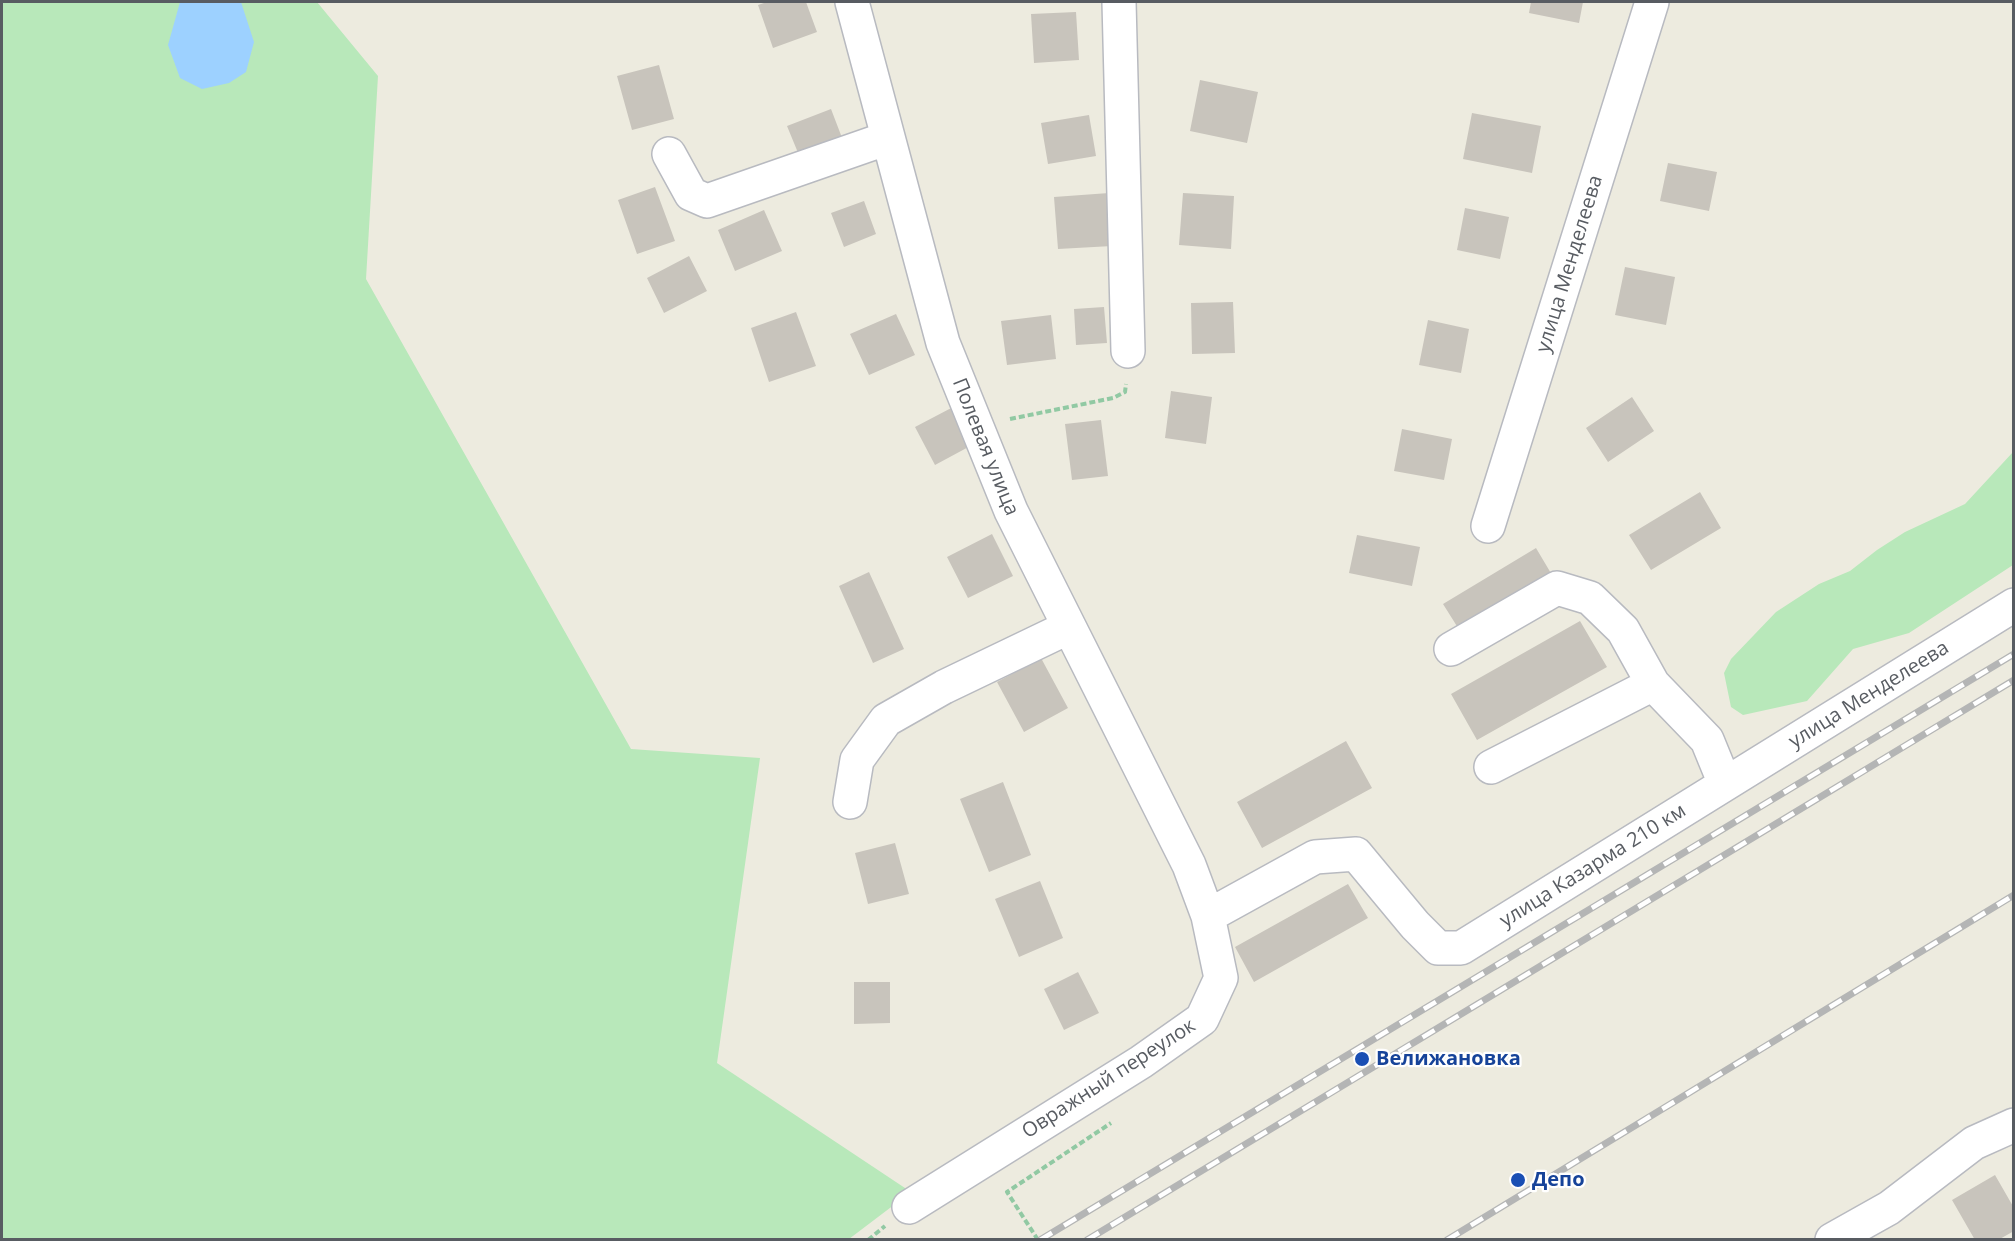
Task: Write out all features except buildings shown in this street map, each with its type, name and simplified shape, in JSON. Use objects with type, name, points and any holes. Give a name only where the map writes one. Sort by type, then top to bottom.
[{"type":"street","name":"Полевая улица","points":[[852,2],[943,343],[1011,511],[1189,865]]},
{"type":"street","points":[[1119,2],[1128,351]]},
{"type":"street","name":"улица Менделеева","points":[[1488,526],[1652,2]]},
{"type":"street","points":[[669,154],[690,194],[708,201],[888,138]]},
{"type":"street","points":[[1451,649],[1557,588],[1590,598],[1623,630],[1653,684],[1707,740],[1725,784]]},
{"type":"street","name":"улица Менделеева","points":[[1725,784],[2013,605]]},
{"type":"street","points":[[850,802],[857,760],[886,720],[944,687],[1069,627]]},
{"type":"street","points":[[1491,767],[1653,684]]},
{"type":"street","name":"улица Казарма 210 км","points":[[1208,916],[1315,857],[1356,854],[1415,925],[1438,948],[1461,948],[1725,784]]},
{"type":"street","name":"Овражный переулок","points":[[909,1207],[1141,1062],[1202,1019],[1221,978],[1208,916],[1189,865]]},
{"type":"street","points":[[1832,1239],[1889,1208],[1974,1143],[2013,1125]]},
{"type":"path","points":[[977,426],[1113,398],[1125,392],[1128,351]]},
{"type":"path","points":[[1038,1239],[1007,1192],[1116,1120]]},
{"type":"green space","points":[[2,2],[317,2],[378,76],[366,279],[631,749],[760,758],[717,1063],[911,1192],[849,1239],[2,1239]]},
{"type":"green space","points":[[2013,452],[2013,565],[1909,633],[1853,649],[1807,701],[1743,715],[1731,707],[1724,673],[1731,659],[1776,612],[1819,584],[1850,571],[1905,532],[1965,504]]},
{"type":"water","points":[[180,2],[241,2],[254,42],[246,72],[229,83],[202,89],[180,78],[168,45]]},
{"type":"railway","points":[[1040,1240],[2014,654]]},
{"type":"railway","points":[[1087,1240],[2014,680]]},
{"type":"railway","points":[[1447,1240],[2014,895]]},
{"type":"place","name":"Велижановка","points":[[1362,1059]]},
{"type":"place","name":"Депо","points":[[1518,1180]]}]
